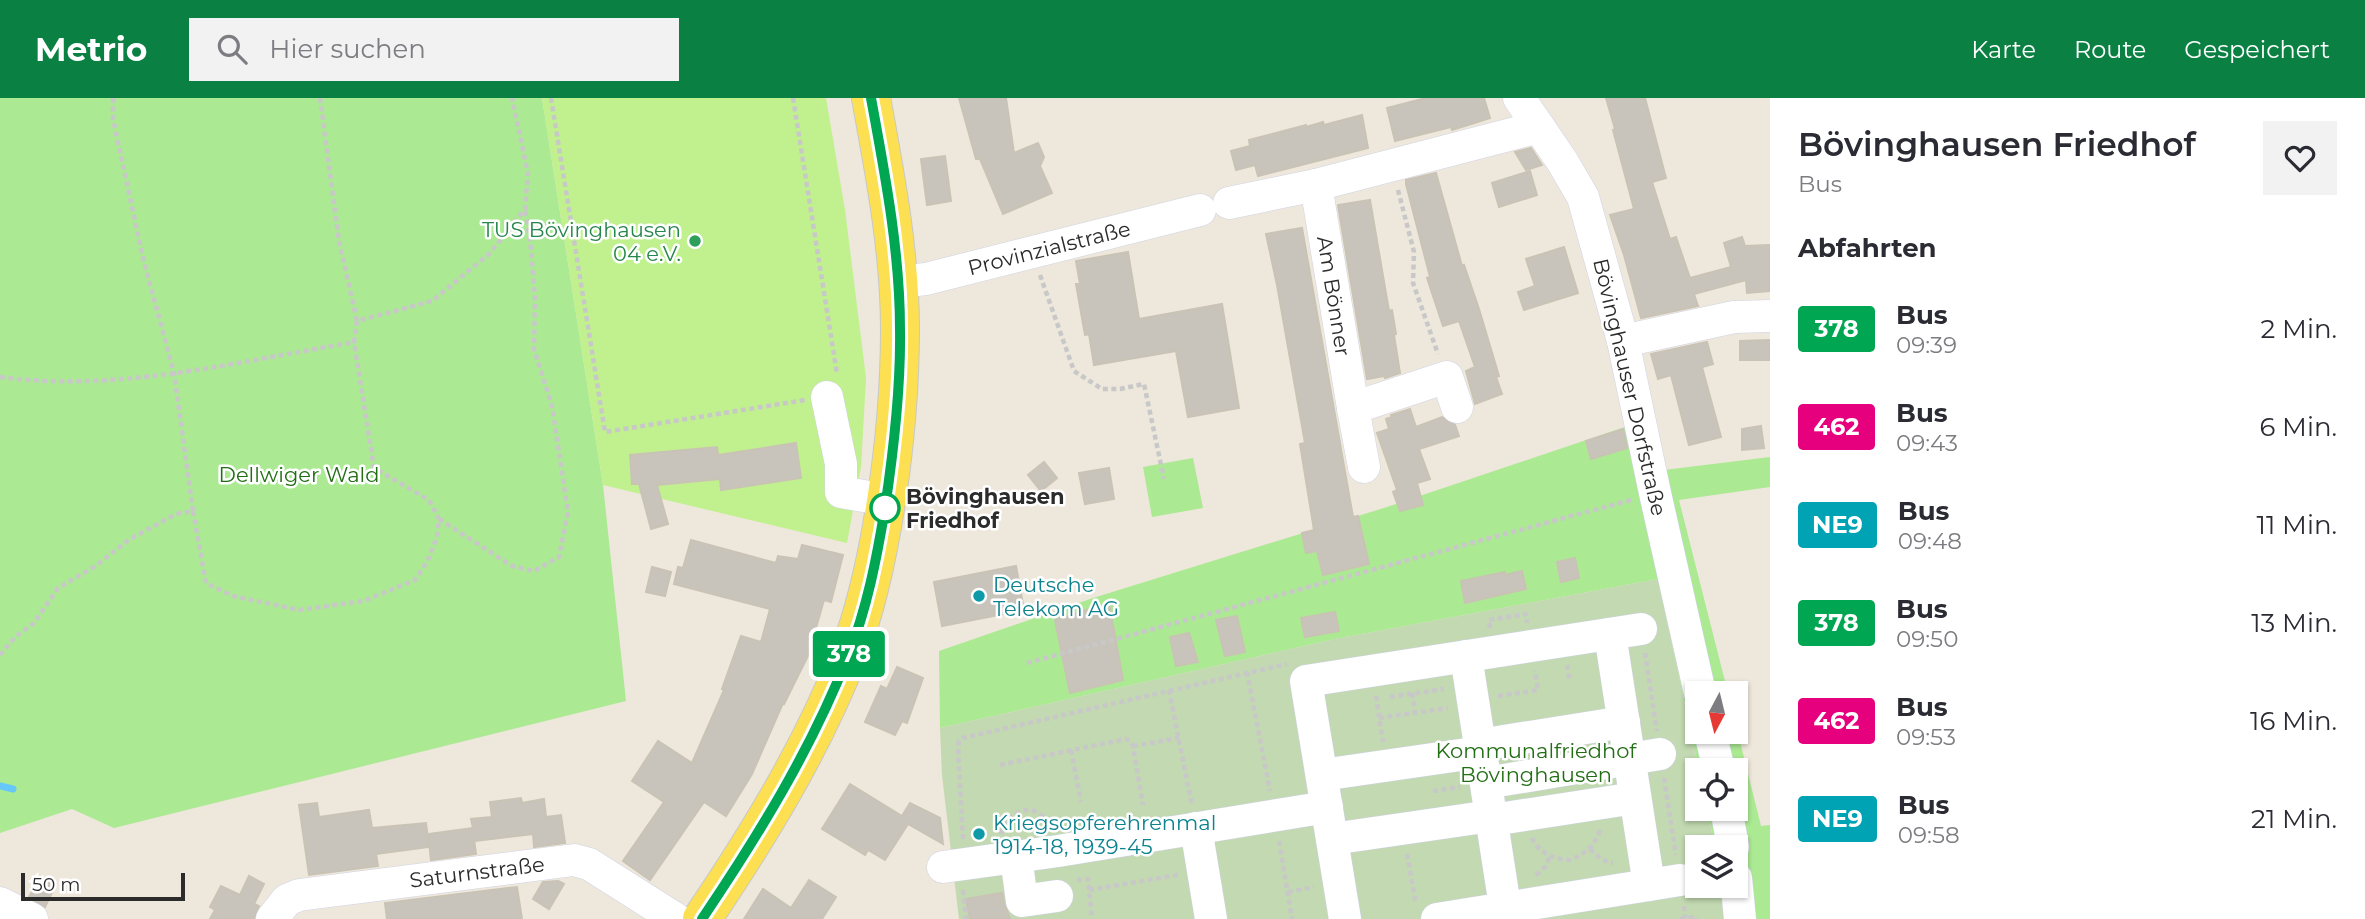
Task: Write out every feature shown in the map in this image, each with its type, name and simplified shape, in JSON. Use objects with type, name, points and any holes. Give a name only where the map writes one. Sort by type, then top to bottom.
[{"type":"main road","points":[[702,919],[762,826],[820,721],[854,639],[878,552],[897,419],[900,326],[887,184],[872,98]]},
{"type":"street","name":"Bövinghauser Dorfstraße","points":[[1518,98],[1583,197],[1623,341],[1697,681]]},
{"type":"street","points":[[1316,185],[1539,127]]},
{"type":"street","name":"Provinzialstraße","points":[[898,282],[926,279],[1215,207],[1316,185]]},
{"type":"street","name":"Am Bönner","points":[[1316,185],[1364,467]]},
{"type":"street","points":[[1623,341],[1734,317],[1770,316]]},
{"type":"street","points":[[1353,408],[1447,377],[1457,407]]},
{"type":"street","points":[[827,397],[841,464],[841,492],[886,500]]},
{"type":"street","points":[[1345,919],[1306,681],[1374,685],[1466,656],[1641,629]]},
{"type":"street","points":[[1610,634],[1647,872]]},
{"type":"street","points":[[1466,656],[1505,903]]},
{"type":"street","points":[[1322,775],[1428,760],[1624,722]]},
{"type":"street","points":[[1486,783],[1660,754]]},
{"type":"street","points":[[1332,839],[1527,815],[1635,798]]},
{"type":"street","points":[[954,866],[1327,807]]},
{"type":"street","points":[[1196,828],[1211,919]]},
{"type":"street","points":[[1016,857],[1022,901],[1058,907],[1052,852]]},
{"type":"street","name":"Saturnstraße","points":[[272,919],[286,900],[299,895],[574,860],[589,864],[676,919]]},
{"type":"street","points":[[1427,914],[1505,903],[1647,872],[1680,880]]},
{"type":"street","points":[[1738,898],[1740,919]]},
{"type":"street","points":[[0,904],[32,919]]},
{"type":"path","points":[[113,98],[113,119],[143,258],[174,373],[206,583],[233,596],[299,610],[363,601],[415,580],[428,560],[437,537],[439,519]]},
{"type":"path","points":[[320,98],[339,241],[357,321],[355,342],[374,468],[429,500],[439,519],[512,566],[534,571],[559,558],[568,512],[552,406],[534,349],[535,299],[525,209],[528,174],[512,98]]},
{"type":"path","points":[[551,98],[605,432],[840,395],[793,98]]},
{"type":"path","points":[[1392,166],[1414,252],[1413,283],[1447,377]]},
{"type":"path","points":[[357,321],[432,301],[489,254],[525,209]]},
{"type":"path","points":[[1033,253],[1074,371],[1102,389],[1120,389],[1144,384],[1164,479]]},
{"type":"path","points":[[0,377],[24,380],[111,380],[174,373],[355,342]]},
{"type":"path","points":[[1027,663],[1655,493]]},
{"type":"path","points":[[0,655],[15,636],[34,623],[58,588],[130,540],[176,514],[193,511]]},
{"type":"path","points":[[954,866],[958,749],[959,741],[963,738],[1303,660],[1306,681]]},
{"type":"path","points":[[1247,672],[1292,919]]},
{"type":"path","points":[[1387,766],[1374,685],[1444,689]]},
{"type":"path","points":[[1169,690],[1196,828]]},
{"type":"path","points":[[1498,696],[1538,690]]},
{"type":"path","points":[[1379,718],[1448,708]]},
{"type":"path","points":[[1133,746],[1179,738]]},
{"type":"path","points":[[1000,765],[1126,739],[1133,746],[1143,804]]},
{"type":"path","points":[[1071,750],[1081,802]]},
{"type":"path","points":[[1428,760],[1437,824]]},
{"type":"path","points":[[1527,815],[1534,842],[1550,856],[1570,860],[1590,849],[1596,841],[1600,827],[1597,804]]},
{"type":"path","points":[[1402,829],[1427,914]]},
{"type":"path","points":[[1590,849],[1608,863],[1647,872]]},
{"type":"path","points":[[1505,903],[1527,879],[1541,873],[1550,856]]},
{"type":"path","points":[[1091,919],[1089,890],[1203,871]]},
{"type":"path","points":[[1680,919],[1696,919]]},
{"type":"green space","name":"Dellwiger Wald","points":[[0,98],[542,98],[603,485],[626,701],[114,828],[72,809],[0,833]]},
{"type":"green space","name":"TUS Bövinghausen 04 e.V.","points":[[542,98],[826,98],[845,210],[866,378],[861,467],[847,543],[603,485]]},
{"type":"green space","points":[[1625,427],[1658,578],[1664,470],[1770,457],[1770,487],[1679,500],[1725,681],[1685,681],[1685,705],[1658,579],[1335,639],[940,728],[939,651],[1093,598],[1387,507]]},
{"type":"green space","points":[[1193,458],[1203,508],[1152,517],[1143,467]]},
{"type":"green space","name":"Kommunalfriedhof Bövinghausen","points":[[1658,579],[1685,705],[1685,744],[1693,744],[1696,758],[1685,758],[1685,821],[1710,821],[1712,835],[1685,835],[1685,898],[1722,898],[1725,919],[959,919],[942,775],[940,728],[1335,639]]},
{"type":"green space","points":[[1693,744],[1741,744],[1744,758],[1696,758]]},
{"type":"green space","points":[[1748,773],[1761,826],[1770,825],[1770,919],[1725,919],[1722,898],[1748,898],[1748,835],[1712,835],[1710,821],[1748,821]]},
{"type":"building","points":[[959,98],[1006,98],[1014,153],[1038,143],[1044,157],[1040,166],[1052,193],[1003,214],[980,159],[976,159]]},
{"type":"building","points":[[1426,98],[1484,98],[1490,118],[1452,130],[1451,127],[1395,141],[1387,108]]},
{"type":"building","points":[[1606,98],[1645,98],[1666,178],[1652,182],[1670,239],[1676,237],[1690,278],[1731,267],[1724,243],[1742,237],[1745,246],[1770,245],[1770,291],[1747,293],[1746,280],[1694,294],[1698,306],[1641,318],[1610,215],[1634,209]]},
{"type":"building","points":[[1362,115],[1368,148],[1258,176],[1255,165],[1236,170],[1231,151],[1250,146],[1249,140],[1306,125],[1323,122],[1324,125]]},
{"type":"building","points":[[1531,148],[1542,165],[1526,170],[1515,152]]},
{"type":"building","points":[[945,156],[951,201],[927,205],[921,159]]},
{"type":"building","points":[[1530,171],[1537,195],[1499,207],[1492,183]]},
{"type":"building","points":[[1436,173],[1462,266],[1464,265],[1479,309],[1499,376],[1496,377],[1502,394],[1475,404],[1466,371],[1475,367],[1459,321],[1443,326],[1427,278],[1430,277],[1406,184],[1406,180]]},
{"type":"building","points":[[1370,200],[1389,311],[1392,310],[1400,373],[1385,378],[1367,379],[1338,205]]},
{"type":"building","points":[[1302,228],[1353,517],[1358,516],[1369,564],[1323,575],[1317,551],[1306,553],[1302,533],[1314,530],[1300,444],[1305,443],[1266,234]]},
{"type":"building","points":[[1564,247],[1578,293],[1524,310],[1518,292],[1535,286],[1526,259]]},
{"type":"building","points":[[1128,252],[1139,319],[1222,304],[1239,408],[1188,417],[1176,351],[1094,365],[1089,334],[1085,335],[1076,284],[1080,284],[1076,261]]},
{"type":"building","points":[[1770,340],[1770,360],[1740,360],[1740,341]]},
{"type":"building","points":[[1707,342],[1713,364],[1702,367],[1721,437],[1689,445],[1671,375],[1658,379],[1651,354]]},
{"type":"building","points":[[1410,409],[1416,427],[1442,417],[1455,425],[1459,436],[1419,449],[1430,479],[1417,483],[1423,505],[1400,511],[1393,492],[1397,490],[1377,433],[1389,429],[1386,419],[1392,417],[1391,415]]},
{"type":"building","points":[[1761,426],[1764,448],[1742,450],[1742,429]]},
{"type":"building","points":[[1623,429],[1627,448],[1591,459],[1586,441]]},
{"type":"building","points":[[796,443],[801,478],[721,490],[720,479],[657,485],[668,524],[651,529],[639,484],[632,484],[630,455],[717,447],[718,455]]},
{"type":"building","points":[[1044,462],[1057,478],[1041,491],[1028,475]]},
{"type":"building","points":[[1109,468],[1114,499],[1085,504],[1079,473]]},
{"type":"building","points":[[691,540],[776,563],[778,556],[798,559],[802,545],[843,555],[831,602],[824,600],[808,656],[783,703],[752,774],[726,816],[704,802],[650,880],[623,861],[664,802],[632,781],[658,741],[692,763],[724,690],[722,689],[741,636],[761,642],[770,609],[674,584],[678,567],[683,568]]},
{"type":"building","points":[[1575,558],[1579,578],[1561,582],[1557,562]]},
{"type":"building","name":"Deutsche Telekom AG","points":[[1016,566],[1024,610],[942,626],[934,582]]},
{"type":"building","points":[[652,567],[671,572],[665,596],[646,592]]},
{"type":"building","points":[[1522,571],[1526,589],[1465,603],[1461,581]]},
{"type":"building","points":[[1109,603],[1123,680],[1070,693],[1055,620]]},
{"type":"building","points":[[1335,612],[1339,631],[1305,637],[1301,618]]},
{"type":"building","points":[[1237,616],[1245,652],[1225,656],[1216,620]]},
{"type":"building","points":[[1189,633],[1198,662],[1176,666],[1170,637]]},
{"type":"building","points":[[897,667],[923,678],[907,723],[902,721],[895,735],[865,722],[881,686],[887,689]]},
{"type":"building","points":[[850,784],[902,816],[910,803],[940,818],[943,844],[908,824],[885,860],[868,850],[865,855],[822,829]]},
{"type":"building","points":[[521,798],[522,803],[544,799],[546,817],[561,815],[565,843],[534,847],[533,834],[474,841],[476,854],[431,860],[428,834],[473,828],[471,819],[492,817],[490,802]]},
{"type":"building","points":[[317,803],[319,817],[369,810],[372,828],[426,823],[429,847],[376,854],[378,866],[309,875],[299,805]]},
{"type":"building","points":[[40,876],[56,884],[45,907],[29,897]]},
{"type":"building","points":[[249,876],[264,884],[254,904],[259,906],[254,919],[210,919],[215,910],[210,907],[221,886],[240,895]]},
{"type":"building","points":[[809,880],[836,897],[822,919],[744,919],[763,889],[791,908]]},
{"type":"building","points":[[558,881],[564,884],[549,909],[533,899],[543,882]]},
{"type":"building","points":[[517,887],[522,919],[387,919],[385,903]]},
{"type":"building","points":[[1002,893],[1010,919],[970,919],[966,899]]},
{"type":"waterway","points":[[0,786],[13,789]]},
{"type":"bus line","name":"378","points":[[702,919],[762,826],[820,721],[849,655],[878,552],[897,419],[900,326],[887,184],[871,98]]},
{"type":"place","name":"TUS Bövinghausen 04 e.V.","points":[[695,241]]},
{"type":"place","name":"Bövinghausen Friedhof","points":[[885,508]]},
{"type":"place","name":"Deutsche Telekom AG","points":[[979,596]]},
{"type":"place","name":"Kriegsopferehrenmal 1914-18, 1939-45","points":[[979,834]]}]
